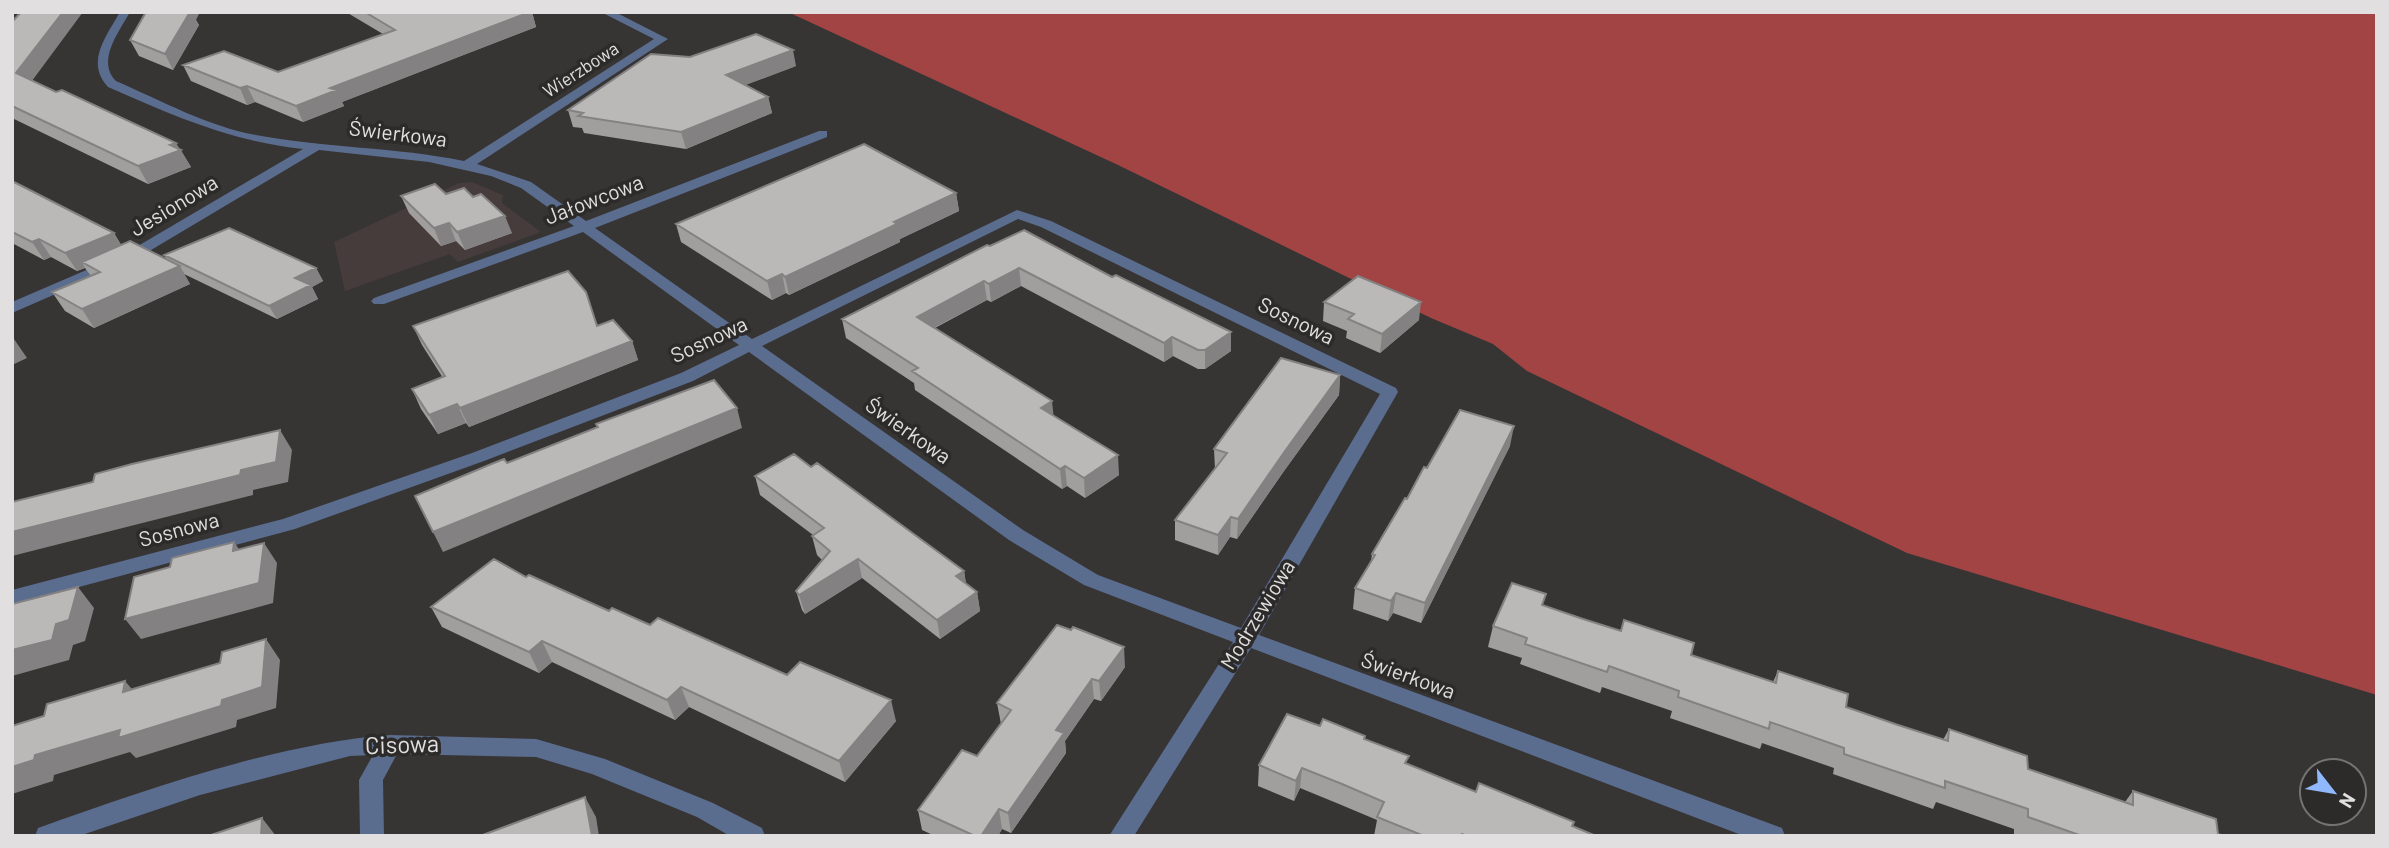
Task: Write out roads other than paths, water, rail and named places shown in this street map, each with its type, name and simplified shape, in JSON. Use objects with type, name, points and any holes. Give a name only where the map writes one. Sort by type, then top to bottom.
[{"type":"street","name":"Świerkowa","points":[[125,12],[103,56],[103,72],[112,84],[219,128],[254,138],[467,166],[526,185],[1016,535],[1091,580],[1773,836]]},
{"type":"street","name":"Wierzbowa","points":[[467,166],[662,39],[606,12]]},
{"type":"street","name":"Jałowcowa","points":[[379,301],[584,227],[823,134]]},
{"type":"street","name":"Jesionowa","points":[[17,302],[131,256],[315,147]]},
{"type":"street","name":"Sosnowa","points":[[12,598],[275,528],[354,503],[687,376],[1017,214],[1046,224],[1390,392]]},
{"type":"street","name":"Modrzewiowa","points":[[1121,836],[1245,640],[1390,392]]},
{"type":"street","name":"Cisowa","points":[[47,836],[200,785],[281,763],[350,747],[390,744],[536,748],[597,766],[705,810],[753,836]]},
{"type":"street","points":[[372,836],[371,780],[390,744]]}]
